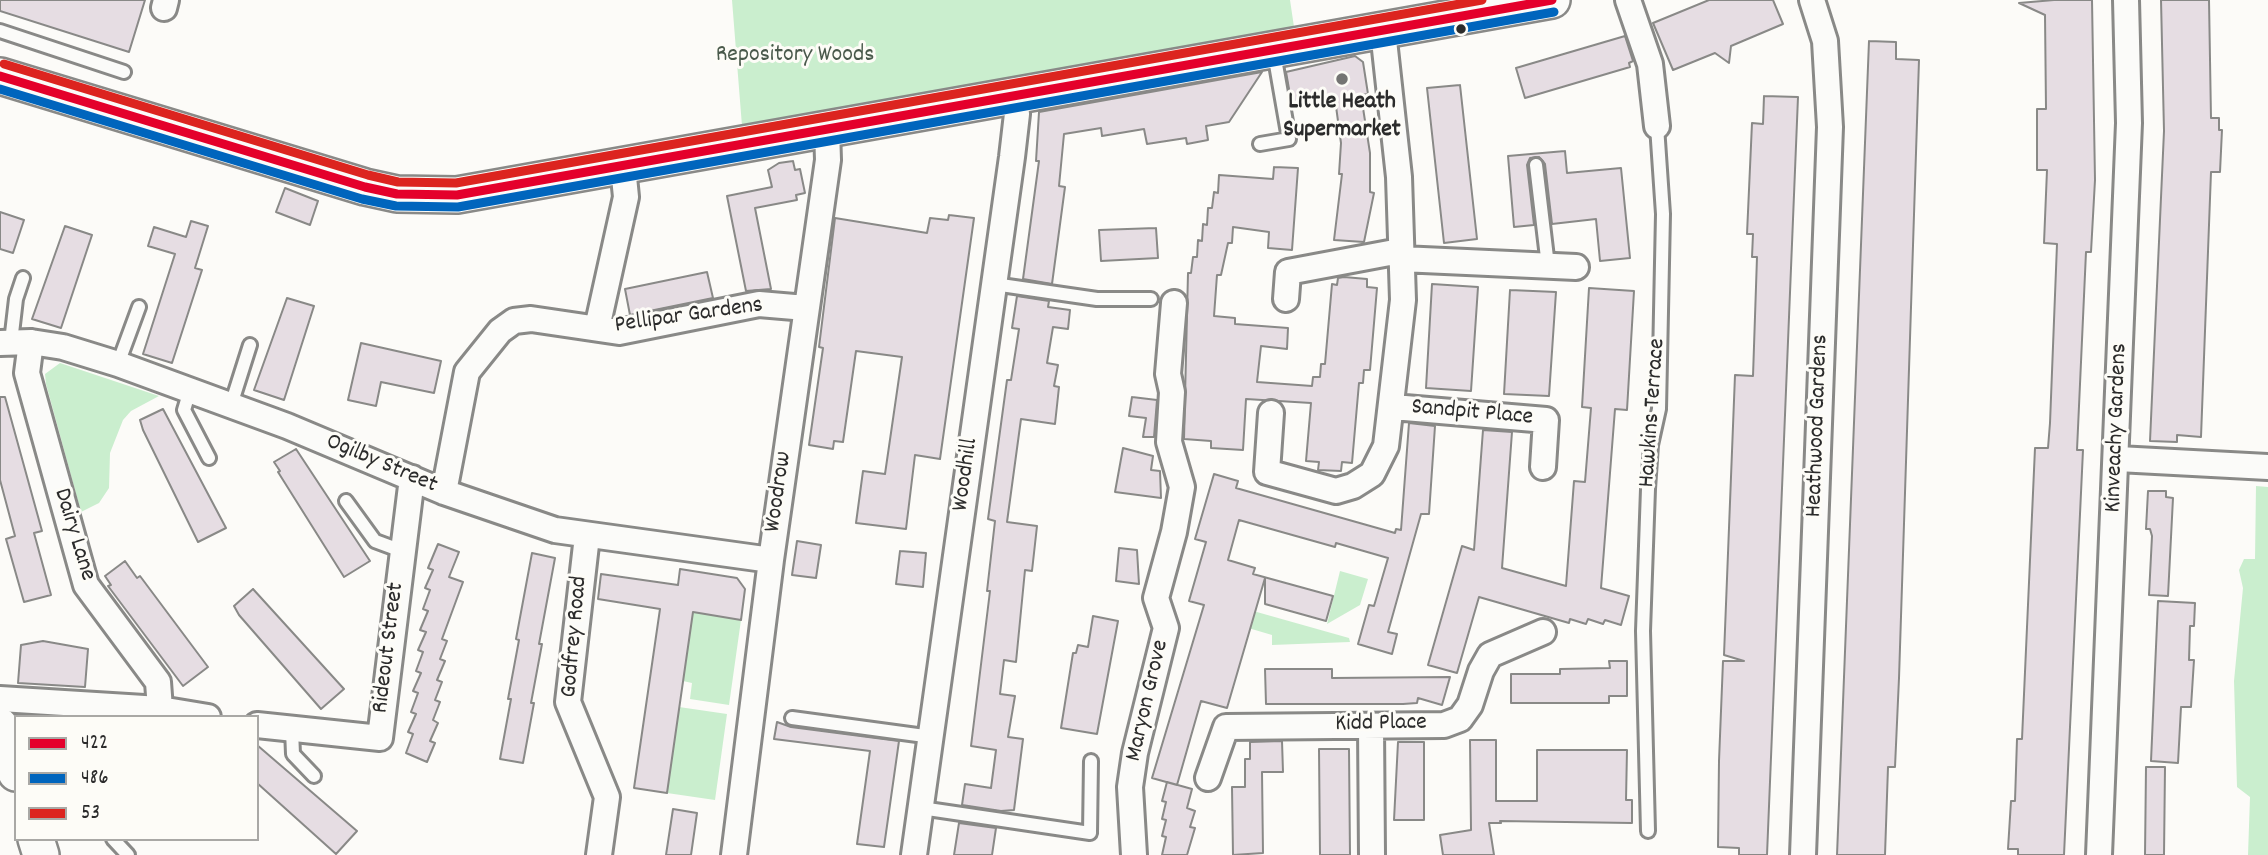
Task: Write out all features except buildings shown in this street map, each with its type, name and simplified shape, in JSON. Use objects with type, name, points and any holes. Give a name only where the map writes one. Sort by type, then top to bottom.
[{"type":"main road","points":[[0,76],[256,155],[397,194],[457,195],[1384,31],[1442,10],[1552,0]]},
{"type":"main road","points":[[0,726],[14,767]]},
{"type":"street","name":"Hawkins Terrace","points":[[1628,0],[1650,64],[1657,126]]},
{"type":"street","name":"Heathwood Gardens","points":[[1803,855],[1830,127],[1825,41],[1812,0]]},
{"type":"street","name":"Kinveachy Gardens","points":[[2099,855],[2118,459],[2129,123],[2126,0]]},
{"type":"street","points":[[1271,413],[1267,472],[1336,491],[1353,486],[1372,474],[1386,446],[1393,407],[1403,300],[1399,177],[1384,31]]},
{"type":"street","name":"Woodhill","points":[[914,855],[1017,114],[1015,95]]},
{"type":"street","name":"Woodrow","points":[[734,855],[771,560],[828,160],[827,130]]},
{"type":"street","points":[[597,328],[626,197],[623,167]]},
{"type":"street","points":[[1286,299],[1288,272],[1401,255],[1576,267]]},
{"type":"street","name":"Maryon Grove","points":[[1134,855],[1130,788],[1166,628],[1156,598],[1174,532],[1182,487],[1169,442],[1172,392],[1168,374],[1163,301]]},
{"type":"street","name":"Pellipar Gardens","points":[[444,492],[467,372],[500,331],[514,321],[531,319],[619,332],[759,304],[806,308]]},
{"type":"street","name":"Ogilby Street","points":[[14,342],[63,347],[118,364],[231,405],[517,519],[587,536],[771,560]]},
{"type":"street","name":"Dairy Lane","points":[[14,342],[27,373],[86,585],[158,682],[160,709]]},
{"type":"street","name":"Sandpit Place","points":[[1393,407],[1546,420],[1543,467]]},
{"type":"street","points":[[2118,459],[2268,467]]},
{"type":"street","name":"Rideout Street","points":[[259,725],[380,738],[412,478]]},
{"type":"street","name":"Godfrey Road","points":[[587,536],[568,702],[607,797],[599,855]]},
{"type":"street","name":"Kidd Place","points":[[1208,778],[1226,727],[1444,724],[1460,719],[1470,705],[1481,670],[1490,655],[1543,632]]},
{"type":"street","points":[[0,699],[160,709],[196,715]]},
{"type":"street","points":[[1371,726],[1372,855]]},
{"type":"lane","points":[[0,31],[124,72]]},
{"type":"lane","points":[[1260,144],[1289,139],[1262,51]]},
{"type":"lane","name":"Hawkins Terrace","points":[[1648,831],[1643,631],[1651,445],[1659,409],[1663,214],[1657,126]]},
{"type":"lane","points":[[1536,165],[1548,266]]},
{"type":"lane","points":[[14,342],[16,299],[23,278]]},
{"type":"lane","points":[[994,284],[1097,299],[1163,301]]},
{"type":"lane","points":[[118,364],[139,307]]},
{"type":"lane","points":[[231,405],[250,345]]},
{"type":"lane","points":[[190,390],[184,410],[209,458]]},
{"type":"lane","points":[[346,501],[375,541],[402,551]]},
{"type":"lane","points":[[792,718],[932,737]]},
{"type":"lane","points":[[292,730],[293,754],[314,776]]},
{"type":"lane","points":[[921,808],[1090,834],[1091,761]]},
{"type":"lane","points":[[115,841],[128,855]]},
{"type":"green space","name":"Repository Woods","points":[[732,0],[1290,0],[1294,27],[742,126]]},
{"type":"green space","points":[[60,363],[159,396],[131,411],[123,420],[110,453],[109,488],[99,503],[81,512],[46,384],[45,374]]},
{"type":"green space","points":[[2256,486],[2268,487],[2268,855],[2248,855],[2250,797],[2237,787],[2234,681],[2243,588],[2239,570],[2244,559],[2255,559]]},
{"type":"green space","points":[[1340,571],[1368,579],[1360,605],[1327,624]]},
{"type":"green space","points":[[1232,605],[1349,638],[1350,642],[1272,645],[1272,635],[1228,622]]},
{"type":"green space","points":[[693,612],[741,620],[729,705],[690,699],[692,683],[683,681]]},
{"type":"green space","points":[[679,707],[727,714],[715,800],[667,793]]},
{"type":"transit line","name":"53","points":[[4,64],[368,175],[398,182],[456,183],[1482,0]]},
{"type":"transit line","name":"422","points":[[0,76],[365,187],[397,194],[457,195],[1552,0]]},
{"type":"transit line","name":"486","points":[[0,89],[362,199],[396,206],[458,207],[1554,12]]},
{"type":"place","name":"Little Heath Supermarket","points":[[1342,79]]}]
